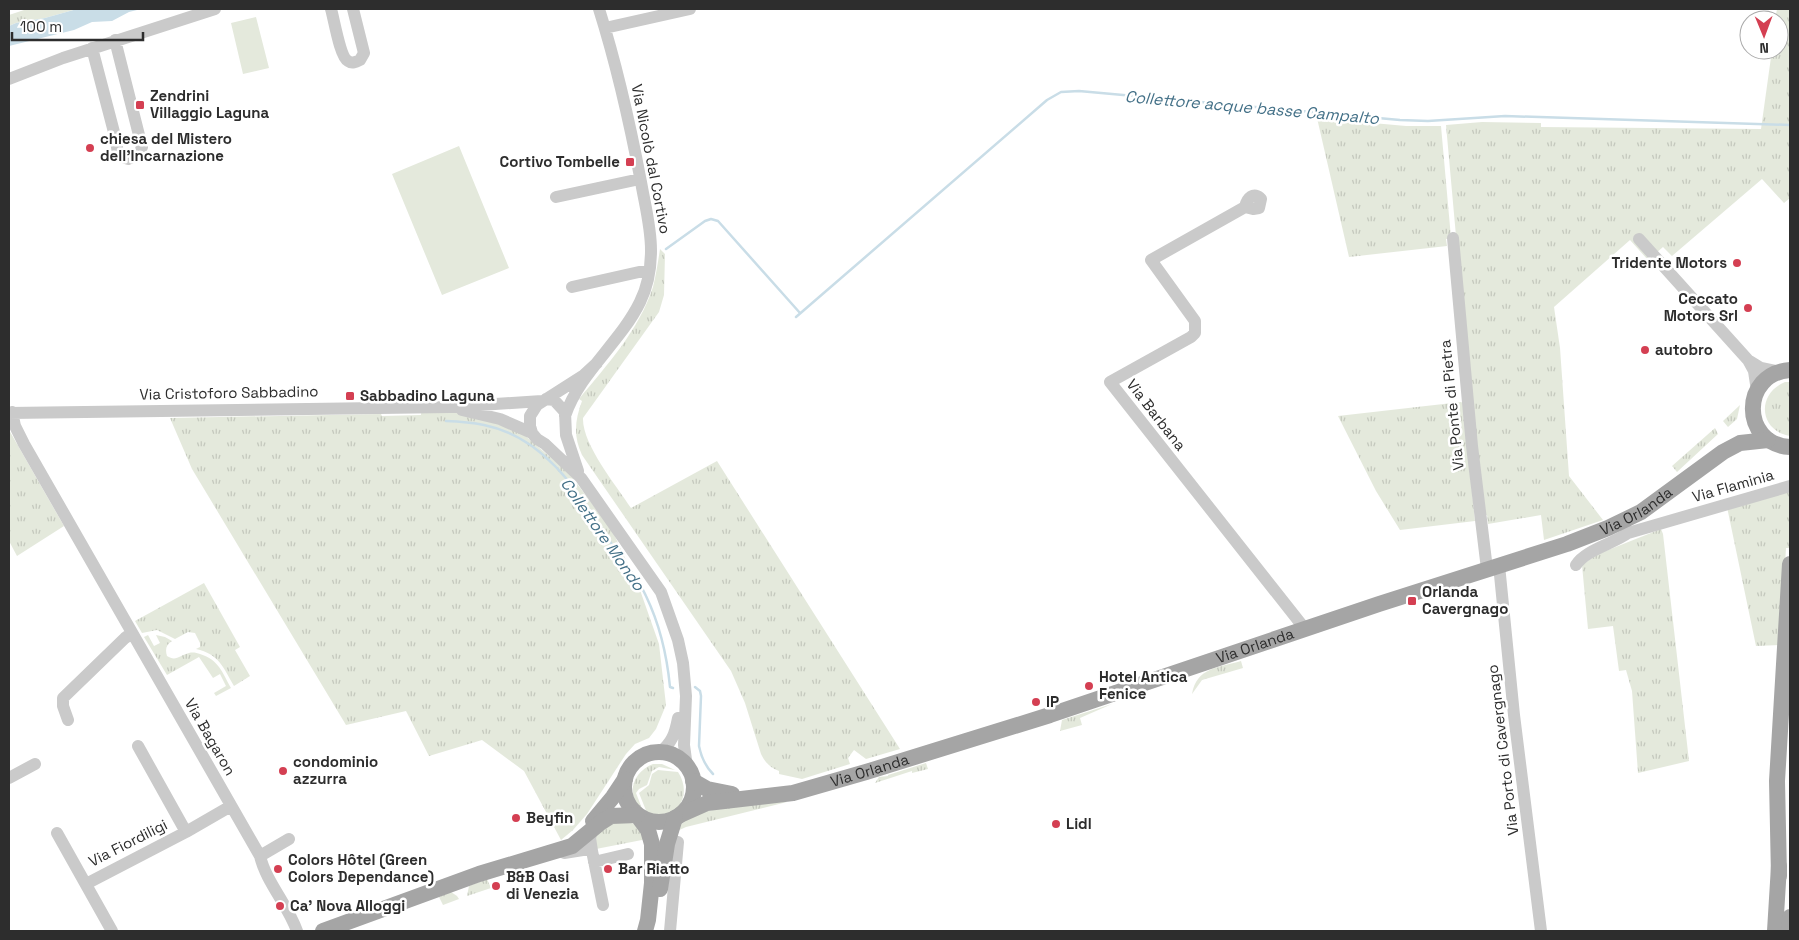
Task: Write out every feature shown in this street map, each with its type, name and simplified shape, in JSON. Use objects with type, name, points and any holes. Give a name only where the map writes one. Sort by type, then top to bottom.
[{"type":"main road","points":[[1782,447],[1760,431],[1753,415],[1753,403],[1757,391],[1770,377],[1785,371]]},
{"type":"main road","name":"Via Orlanda","points":[[1723,452],[1748,426],[1753,415]]},
{"type":"main road","name":"Via Orlanda","points":[[677,816],[707,803],[793,793],[833,782],[1050,715],[1309,627],[1493,567],[1625,527],[1723,452],[1740,443],[1782,447]]},
{"type":"main road","points":[[1778,876],[1777,781],[1790,564]]},
{"type":"main road","points":[[1775,931],[1790,714]]},
{"type":"main road","points":[[323,931],[479,874],[557,851],[579,841],[611,816],[637,815],[656,822],[677,816],[685,810],[692,799],[690,774],[677,758],[659,753],[640,758],[630,768],[613,798],[591,824],[557,851]]},
{"type":"main road","name":"Via Orlanda","points":[[690,774],[707,789],[714,792],[767,796]]},
{"type":"main road","points":[[625,779],[626,799],[648,830],[652,844],[652,883],[647,930]]},
{"type":"main road","points":[[647,930],[677,816]]},
{"type":"main road","points":[[1789,931],[1790,917]]},
{"type":"street","points":[[9,79],[115,40],[215,9]]},
{"type":"street","points":[[331,9],[343,54],[347,61],[352,62],[360,60],[364,53],[353,9]]},
{"type":"street","name":"Via Nicolò dal Cortivo","points":[[565,416],[569,404],[579,387],[622,333],[635,312],[645,289],[649,272],[650,236],[640,179],[624,101],[599,9]]},
{"type":"street","points":[[605,28],[690,9]]},
{"type":"street","points":[[92,48],[118,153],[124,158],[132,158],[140,154],[142,147],[115,40]]},
{"type":"street","points":[[556,197],[640,179]]},
{"type":"street","name":"Via Barbana","points":[[1245,207],[1150,260],[1195,322],[1195,333],[1191,338],[1116,378],[1309,627]]},
{"type":"street","name":"Via Ponte di Pietra","points":[[1454,238],[1472,446],[1493,567]]},
{"type":"street","points":[[1639,239],[1748,360],[1754,371],[1757,391]]},
{"type":"street","points":[[572,287],[639,272],[649,272]]},
{"type":"street","points":[[1748,360],[1762,368],[1785,371]]},
{"type":"street","name":"Via Nicolò dal Cortivo","points":[[544,400],[584,374],[597,363]]},
{"type":"street","points":[[532,433],[530,416],[533,409],[544,400],[551,399],[556,402],[562,407],[565,416]]},
{"type":"street","name":"Via Cristoforo Sabbadino","points":[[10,412],[450,407],[544,400]]},
{"type":"street","name":"Via Cristoforo Sabbadino","points":[[450,407],[500,419],[532,433],[545,444],[581,478],[661,592],[678,640],[683,663],[686,709],[684,745],[690,774]]},
{"type":"street","name":"Via Bagaron","points":[[10,412],[21,438],[260,856],[266,872],[291,915],[297,931]]},
{"type":"street","name":"Via Cristoforo Sabbadino","points":[[565,416],[566,435],[570,451],[581,478]]},
{"type":"street","points":[[545,444],[557,444],[566,435]]},
{"type":"street","name":"Via Flaminia","points":[[1576,565],[1586,555],[1617,541],[1625,527],[1664,523],[1790,486]]},
{"type":"street","name":"Via Porto di Cavergnago","points":[[1493,567],[1516,724],[1541,931]]},
{"type":"street","points":[[68,720],[63,706],[63,698],[132,633]]},
{"type":"street","name":"Via Cristoforo Sabbadino","points":[[659,753],[672,742],[674,737],[685,684]]},
{"type":"street","name":"Via Fiordiligi","points":[[138,746],[186,832]]},
{"type":"street","points":[[9,778],[35,764]]},
{"type":"street","name":"Via Fiordiligi","points":[[86,884],[186,832],[231,806]]},
{"type":"street","points":[[592,830],[590,838],[604,905]]},
{"type":"street","name":"Via Fiordiligi","points":[[57,833],[112,931]]},
{"type":"street","points":[[260,856],[290,839]]},
{"type":"street","points":[[670,931],[678,842]]},
{"type":"street","points":[[557,851],[589,849],[593,856]]},
{"type":"street","points":[[593,856],[628,854]]},
{"type":"green space","points":[[27,9],[77,9],[9,26],[9,15]]},
{"type":"green space","points":[[1790,9],[1790,198],[1784,203],[1762,179],[1672,256],[1663,247],[1648,260],[1630,240],[1554,307],[1560,348],[1569,476],[1603,520],[1544,540],[1541,515],[1488,524],[1487,515],[1483,515],[1477,469],[1446,125],[1482,122],[1541,123],[1541,127],[1761,129],[1771,60],[1789,60],[1789,10],[1777,10]]},
{"type":"green space","points":[[256,17],[269,68],[243,74],[231,23]]},
{"type":"green space","points":[[1317,118],[1406,126],[1441,126],[1451,238],[1446,239],[1447,246],[1349,257]]},
{"type":"green space","points":[[459,146],[509,268],[442,295],[392,174]]},
{"type":"green space","points":[[660,249],[665,254],[664,295],[659,312],[583,418],[588,440],[601,464],[631,508],[717,461],[900,749],[866,759],[854,750],[848,758],[850,764],[802,779],[779,774],[779,771],[768,764],[761,754],[745,703],[731,671],[582,455],[576,435],[578,415],[582,401],[579,399],[621,346],[639,318],[653,287]]},
{"type":"green space","points":[[1785,382],[1790,382],[1790,436],[1780,433],[1772,427],[1767,420],[1765,412],[1769,395]]},
{"type":"green space","points":[[1463,403],[1475,521],[1400,530],[1376,491],[1338,416]]},
{"type":"green space","points":[[1740,405],[1737,419],[1728,427],[1723,421]]},
{"type":"green space","points":[[421,413],[461,413],[479,417],[522,433],[569,473],[612,530],[640,590],[659,644],[666,705],[656,729],[649,738],[635,744],[626,754],[587,814],[561,840],[524,771],[482,740],[429,756],[406,711],[346,725],[192,469],[170,418],[381,414],[382,416],[421,415]]},
{"type":"green space","points":[[1715,428],[1718,434],[1677,472],[1672,466]]},
{"type":"green space","points":[[9,430],[64,526],[17,556],[9,541]]},
{"type":"green space","points":[[1790,489],[1790,548],[1786,548],[1780,645],[1756,646],[1727,507]]},
{"type":"green space","points":[[1661,529],[1689,761],[1638,773],[1632,691],[1626,670],[1619,671],[1613,626],[1588,629],[1582,565],[1598,554]]},
{"type":"green space","points":[[204,583],[240,647],[235,650],[250,676],[234,686],[220,662],[210,654],[196,649],[200,647],[200,643],[195,633],[188,632],[175,639],[157,630],[142,633],[135,621]]},
{"type":"green space","points":[[148,635],[154,646],[160,643],[156,635],[172,641],[166,649],[167,656],[170,658],[193,653],[212,660],[219,667],[231,688],[216,696],[214,693],[226,686],[220,674],[213,678],[199,657],[167,675],[144,637]]},
{"type":"green space","points":[[1241,661],[1243,668],[1202,680],[1192,694],[1199,678],[1204,674],[1217,667]]},
{"type":"green space","points":[[1112,704],[1080,718],[1082,725],[1060,731],[1062,720]]},
{"type":"green space","points":[[926,763],[928,769],[912,773],[912,771],[875,783],[879,777],[888,776]]},
{"type":"green space","points":[[653,764],[662,764],[675,770],[659,767],[652,771],[647,785],[636,793],[643,811],[637,805],[634,798],[633,785],[640,773]]},
{"type":"green space","points":[[658,770],[678,772],[684,790],[679,806],[666,815],[647,813],[639,793],[649,785],[652,774]]},
{"type":"green space","points":[[787,802],[686,827],[675,832],[679,826],[694,814],[745,803]]},
{"type":"green space","points":[[618,820],[635,824],[647,839],[596,849],[594,836]]},
{"type":"green space","points":[[487,879],[491,888],[467,896],[469,886]]},
{"type":"green space","points":[[451,892],[459,899],[443,905],[439,897]]},
{"type":"water","points":[[77,9],[141,9],[129,12],[112,21],[92,22],[74,30],[9,46],[9,26]]},
{"type":"waterway","name":"Collettore acque basse Campalto","points":[[796,317],[1047,100],[1061,92],[1079,91],[1400,120],[1428,121],[1505,116],[1790,125]]},
{"type":"waterway","points":[[666,249],[705,221],[711,219],[718,221],[800,313]]},
{"type":"waterway","name":"Collettore Mondo","points":[[446,421],[466,422],[502,430],[535,448],[562,474],[586,504],[643,590],[659,629],[665,652],[670,687],[673,688]]},
{"type":"waterway","name":"Collettore Mondo","points":[[695,687],[700,691],[701,696],[699,746],[704,761],[713,774]]},
{"type":"place","name":"Zendrini Villaggio Laguna","points":[[140,105]]},
{"type":"place","name":"chiesa del Mistero dell'Incarnazione","points":[[90,148]]},
{"type":"place","name":"Cortivo Tombelle","points":[[630,162]]},
{"type":"place","name":"Tridente Motors","points":[[1737,263]]},
{"type":"place","name":"Ceccato Motors Srl","points":[[1748,308]]},
{"type":"place","name":"autobro","points":[[1645,350]]},
{"type":"place","name":"Sabbadino Laguna","points":[[350,396]]},
{"type":"place","name":"Orlanda Cavergnago","points":[[1412,601]]},
{"type":"place","name":"Hotel Antica Fenice","points":[[1089,686]]},
{"type":"place","name":"IP","points":[[1036,702]]},
{"type":"place","name":"condominio azzurra","points":[[283,771]]},
{"type":"place","name":"Beyfin","points":[[516,818]]},
{"type":"place","name":"Lidl","points":[[1056,824]]},
{"type":"place","name":"Colors Hôtel (Green Colors Dependance)","points":[[278,869]]},
{"type":"place","name":"Bar Riatto","points":[[608,869]]},
{"type":"place","name":"B&B Oasi di Venezia","points":[[496,886]]},
{"type":"place","name":"Ca' Nova Alloggi","points":[[280,906]]}]
